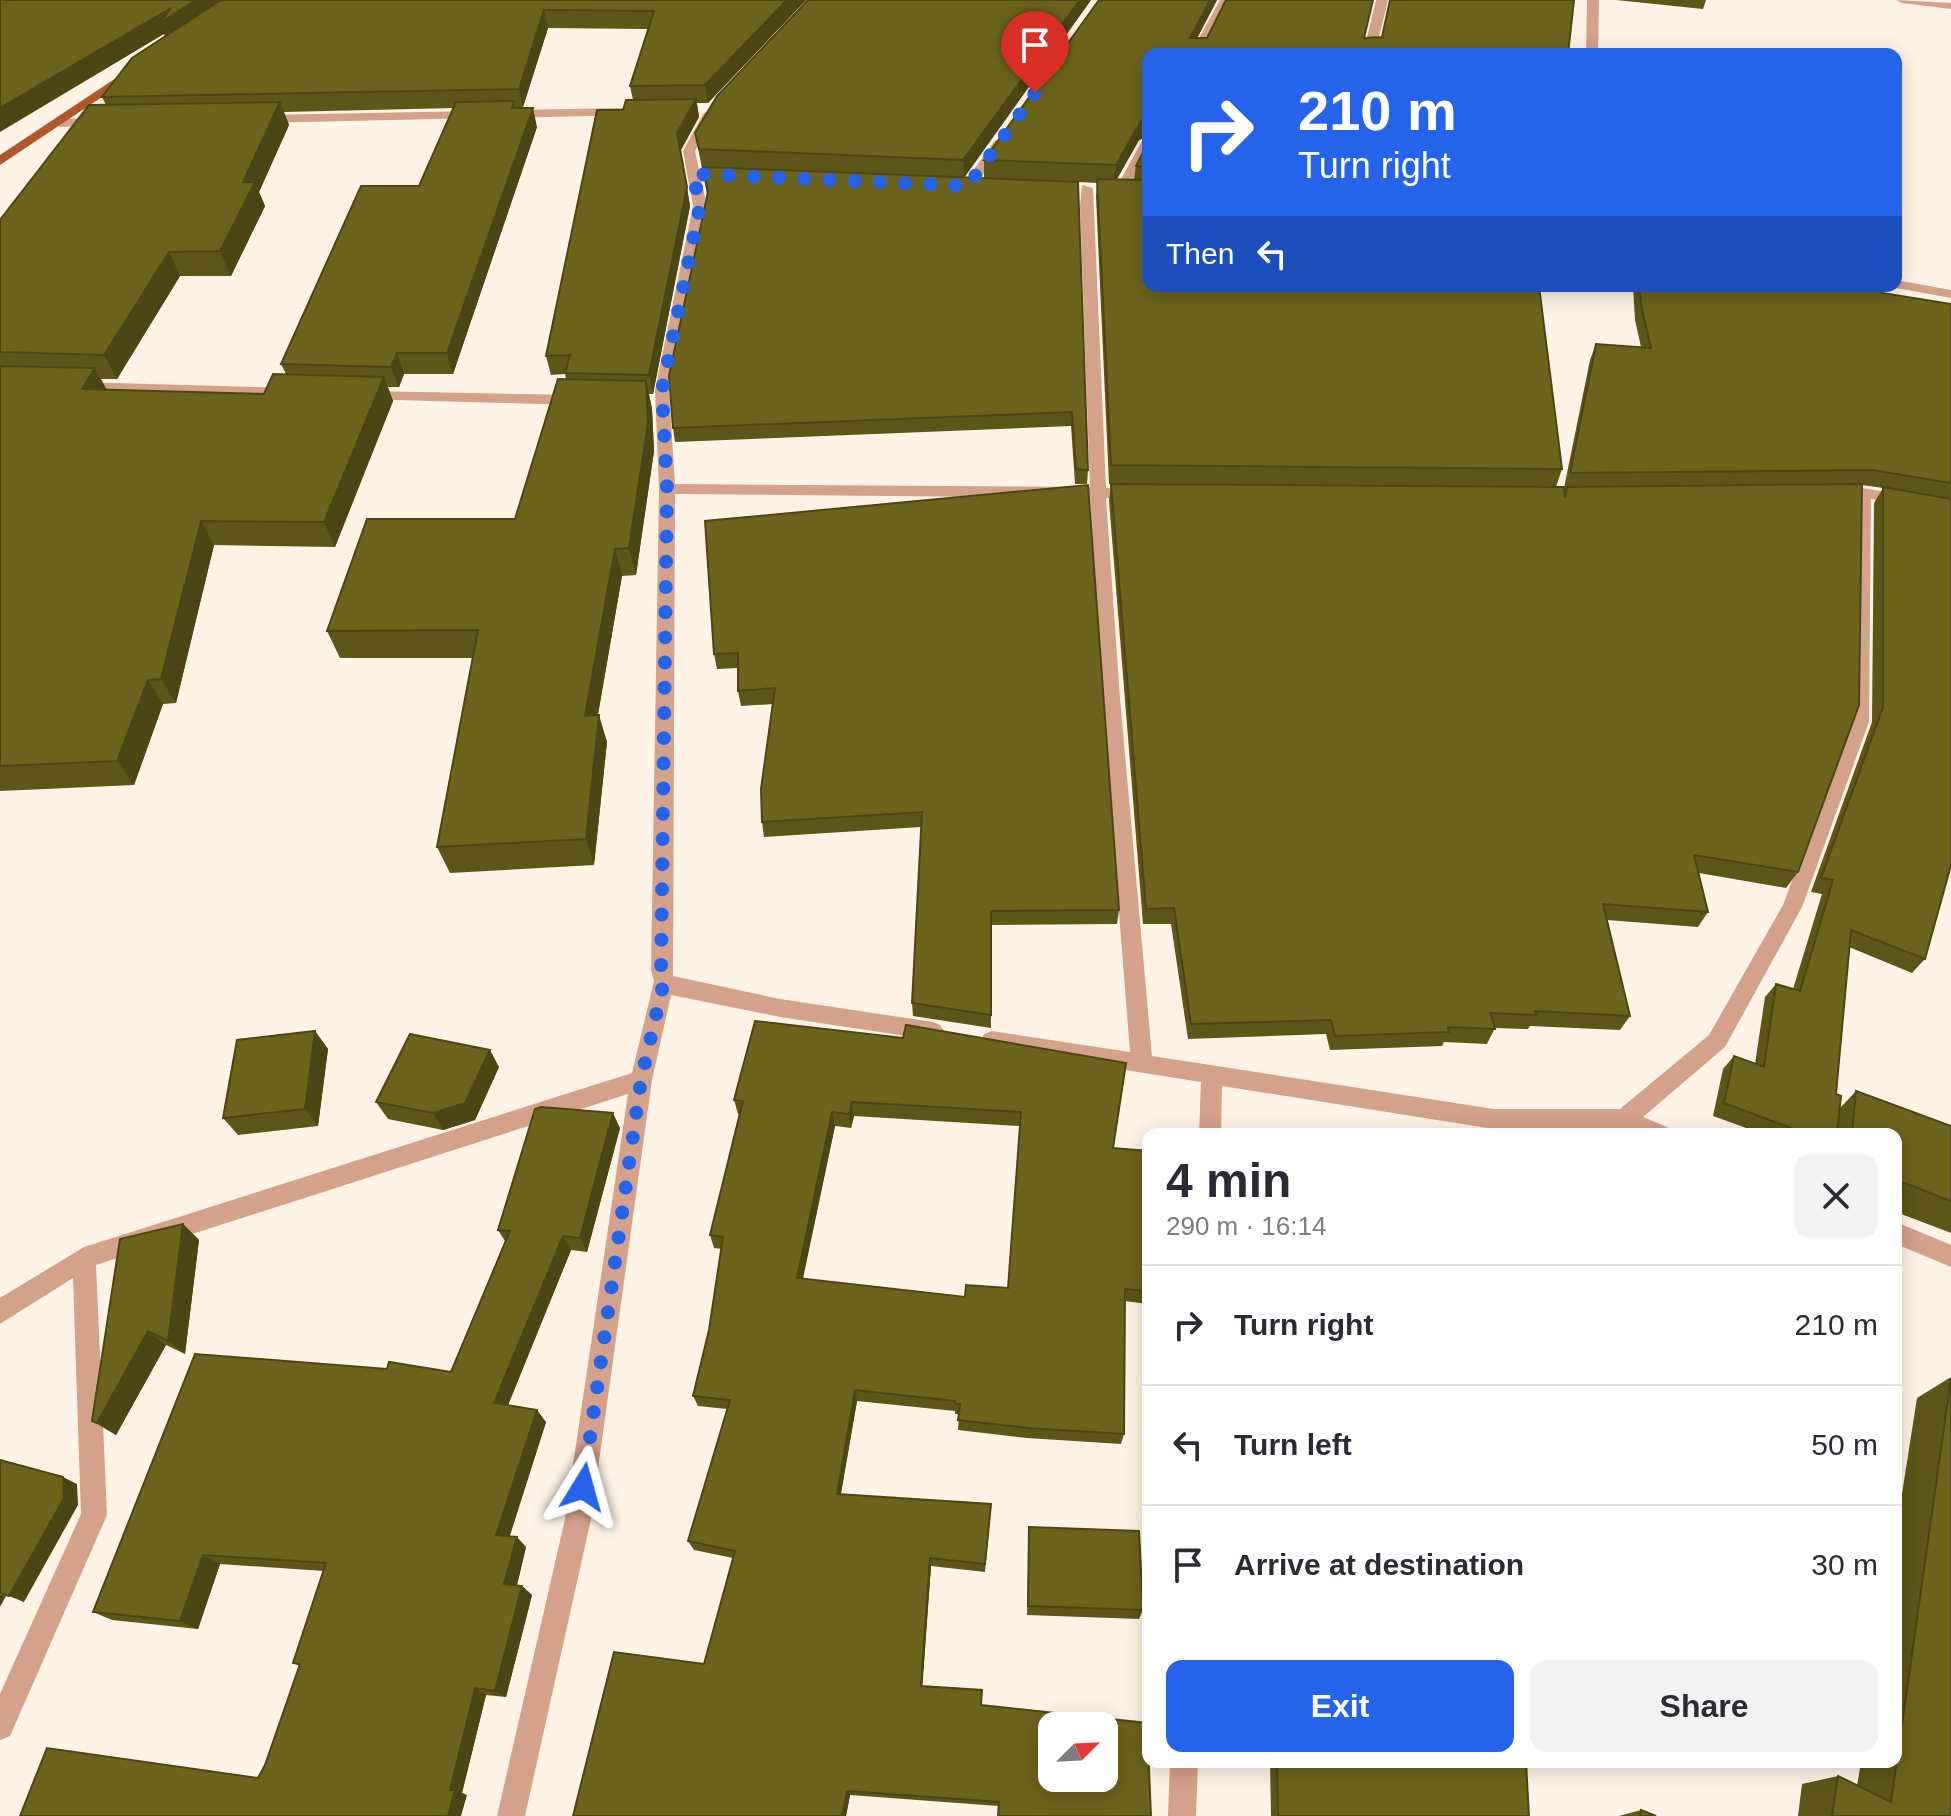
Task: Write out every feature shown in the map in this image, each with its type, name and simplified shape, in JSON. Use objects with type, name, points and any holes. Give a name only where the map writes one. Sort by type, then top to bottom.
[{"type":"main road","points":[[0,161],[133,72]]},
{"type":"street","points":[[1199,48],[1226,0]]},
{"type":"street","points":[[1370,48],[1382,0]]},
{"type":"street","points":[[1592,48],[1593,0]]},
{"type":"street","points":[[1902,0],[1951,6]]},
{"type":"street","points":[[511,1816],[578,1519],[641,1080],[664,981],[661,970],[667,489],[654,402],[700,206],[700,174],[689,151],[712,110],[722,99]]},
{"type":"street","points":[[696,110],[712,110]]},
{"type":"street","points":[[251,119],[634,112]]},
{"type":"street","points":[[60,123],[107,122]]},
{"type":"street","points":[[968,186],[1004,136]]},
{"type":"street","points":[[1142,148],[1104,189],[1085,220],[1093,328],[1096,493],[1142,1063]]},
{"type":"street","points":[[953,185],[983,186]]},
{"type":"street","points":[[1902,285],[1951,294]]},
{"type":"street","points":[[61,385],[307,394]]},
{"type":"street","points":[[353,395],[599,401]]},
{"type":"street","points":[[667,489],[1159,493]]},
{"type":"street","points":[[1624,1119],[1717,1041],[1792,907],[1860,722],[1856,493],[1951,508]]},
{"type":"street","points":[[664,981],[674,987],[780,1008],[1494,1119],[1624,1119],[1645,1128]]},
{"type":"street","points":[[1210,1128],[1212,1074]]},
{"type":"street","points":[[0,1312],[84,1258],[641,1080]]},
{"type":"street","points":[[1902,1236],[1951,1256]]},
{"type":"street","points":[[0,1726],[94,1515],[84,1258]]},
{"type":"street","points":[[1182,1816],[1184,1768]]},
{"type":"building","points":[[0,0],[196,0],[160,23],[171,8],[0,108]]},
{"type":"building","points":[[221,0],[787,0],[705,85],[630,86],[654,11],[544,10],[519,89],[102,97],[132,58]]},
{"type":"building","points":[[808,0],[1080,0],[963,160],[699,149],[695,133],[717,96]]},
{"type":"building","points":[[1099,0],[1210,0],[1190,38],[1207,38],[1226,0],[1373,0],[1364,38],[1382,37],[1390,0],[1574,0],[1569,48],[1142,48],[1142,121],[1116,165],[984,160]]},
{"type":"building","points":[[696,99],[677,133],[687,187],[649,375],[565,373],[570,355],[546,356],[597,110],[623,110],[626,100]]},
{"type":"building","points":[[514,101],[512,108],[533,108],[447,353],[397,353],[391,367],[281,364],[361,186],[419,186],[456,102]]},
{"type":"building","points":[[280,102],[243,182],[255,182],[220,251],[169,252],[104,355],[0,352],[0,220],[89,105]]},
{"type":"building","points":[[703,167],[1078,182],[1088,470],[1076,469],[1072,412],[673,428],[669,376],[708,192]]},
{"type":"building","points":[[1097,179],[1142,180],[1142,292],[1540,292],[1562,469],[1111,465]]},
{"type":"building","points":[[1640,292],[1882,292],[1951,304],[1951,483],[1872,470],[1570,473],[1596,344],[1651,348]]},
{"type":"building","points":[[0,366],[95,368],[82,389],[264,394],[273,374],[384,377],[324,522],[201,521],[161,679],[148,680],[117,761],[0,766]]},
{"type":"building","points":[[558,379],[646,381],[648,423],[629,548],[615,549],[585,716],[599,715],[586,839],[437,847],[478,630],[327,631],[367,519],[515,519]]},
{"type":"building","points":[[1111,484],[1564,487],[1565,497],[1567,487],[1862,484],[1859,705],[1798,872],[1694,855],[1708,912],[1603,904],[1630,1016],[1535,1011],[1536,1015],[1491,1013],[1495,1029],[1448,1027],[1449,1032],[1335,1036],[1331,1020],[1191,1024],[1174,908],[1146,909]]},
{"type":"building","points":[[1088,485],[1119,910],[991,911],[991,1015],[912,1003],[922,812],[762,822],[761,789],[775,688],[738,691],[738,653],[714,654],[705,521]]},
{"type":"building","points":[[1883,487],[1951,499],[1951,865],[1925,959],[1851,930],[1836,1094],[1841,1096],[1838,1128],[1791,1128],[1724,1103],[1734,1056],[1764,1067],[1776,984],[1800,991],[1833,880],[1821,878],[1883,707]]},
{"type":"building","points":[[755,1021],[903,1038],[906,1025],[1126,1063],[1113,1148],[1142,1150],[1142,1290],[1125,1289],[1124,1434],[958,1420],[960,1404],[955,1404],[955,1401],[855,1390],[837,1494],[991,1504],[985,1564],[930,1558],[921,1686],[982,1690],[981,1705],[1046,1712],[1038,1712],[1038,1792],[1118,1792],[1118,1720],[1142,1722],[1142,1768],[1149,1768],[1151,1816],[998,1816],[999,1802],[847,1791],[842,1816],[573,1816],[614,1652],[704,1664],[735,1551],[688,1541],[730,1400],[693,1396],[709,1330],[723,1237],[710,1235],[743,1101],[734,1100]],"holes":[[[852,1102],[1021,1112],[1008,1288],[966,1285],[965,1297],[797,1278],[832,1112],[849,1114]]]},
{"type":"building","points":[[315,1031],[305,1109],[223,1118],[237,1040]]},
{"type":"building","points":[[410,1034],[490,1050],[465,1103],[433,1113],[376,1102]]},
{"type":"building","points":[[1856,1091],[1951,1126],[1951,1201],[1902,1182],[1902,1128],[1853,1128]]},
{"type":"building","points":[[535,1109],[613,1113],[580,1238],[563,1236],[494,1403],[537,1410],[496,1535],[517,1537],[504,1584],[522,1586],[495,1691],[475,1688],[450,1790],[455,1790],[448,1816],[20,1816],[47,1748],[258,1778],[300,1664],[293,1663],[326,1563],[203,1555],[180,1621],[93,1612],[195,1354],[387,1369],[389,1362],[451,1372],[510,1231],[498,1230]]},
{"type":"building","points":[[183,1224],[168,1341],[148,1331],[97,1423],[92,1421],[120,1239]]},
{"type":"building","points":[[1951,1378],[1951,1816],[1832,1816],[1838,1776],[1891,1802],[1896,1768],[1902,1768],[1902,1724]]},
{"type":"building","points":[[0,1460],[63,1477],[64,1498],[9,1596],[0,1593]]},
{"type":"building","points":[[1029,1527],[1139,1531],[1142,1610],[1028,1606]]},
{"type":"building","points":[[1277,1768],[1526,1768],[1529,1816],[1278,1816]]},
{"type":"building","points":[[1641,1810],[1656,1816],[1640,1816]]},
{"type":"route","points":[[583,1487],[641,1080],[664,981],[661,970],[667,489],[661,402],[700,206],[693,174],[968,186],[1035,93]]}]
